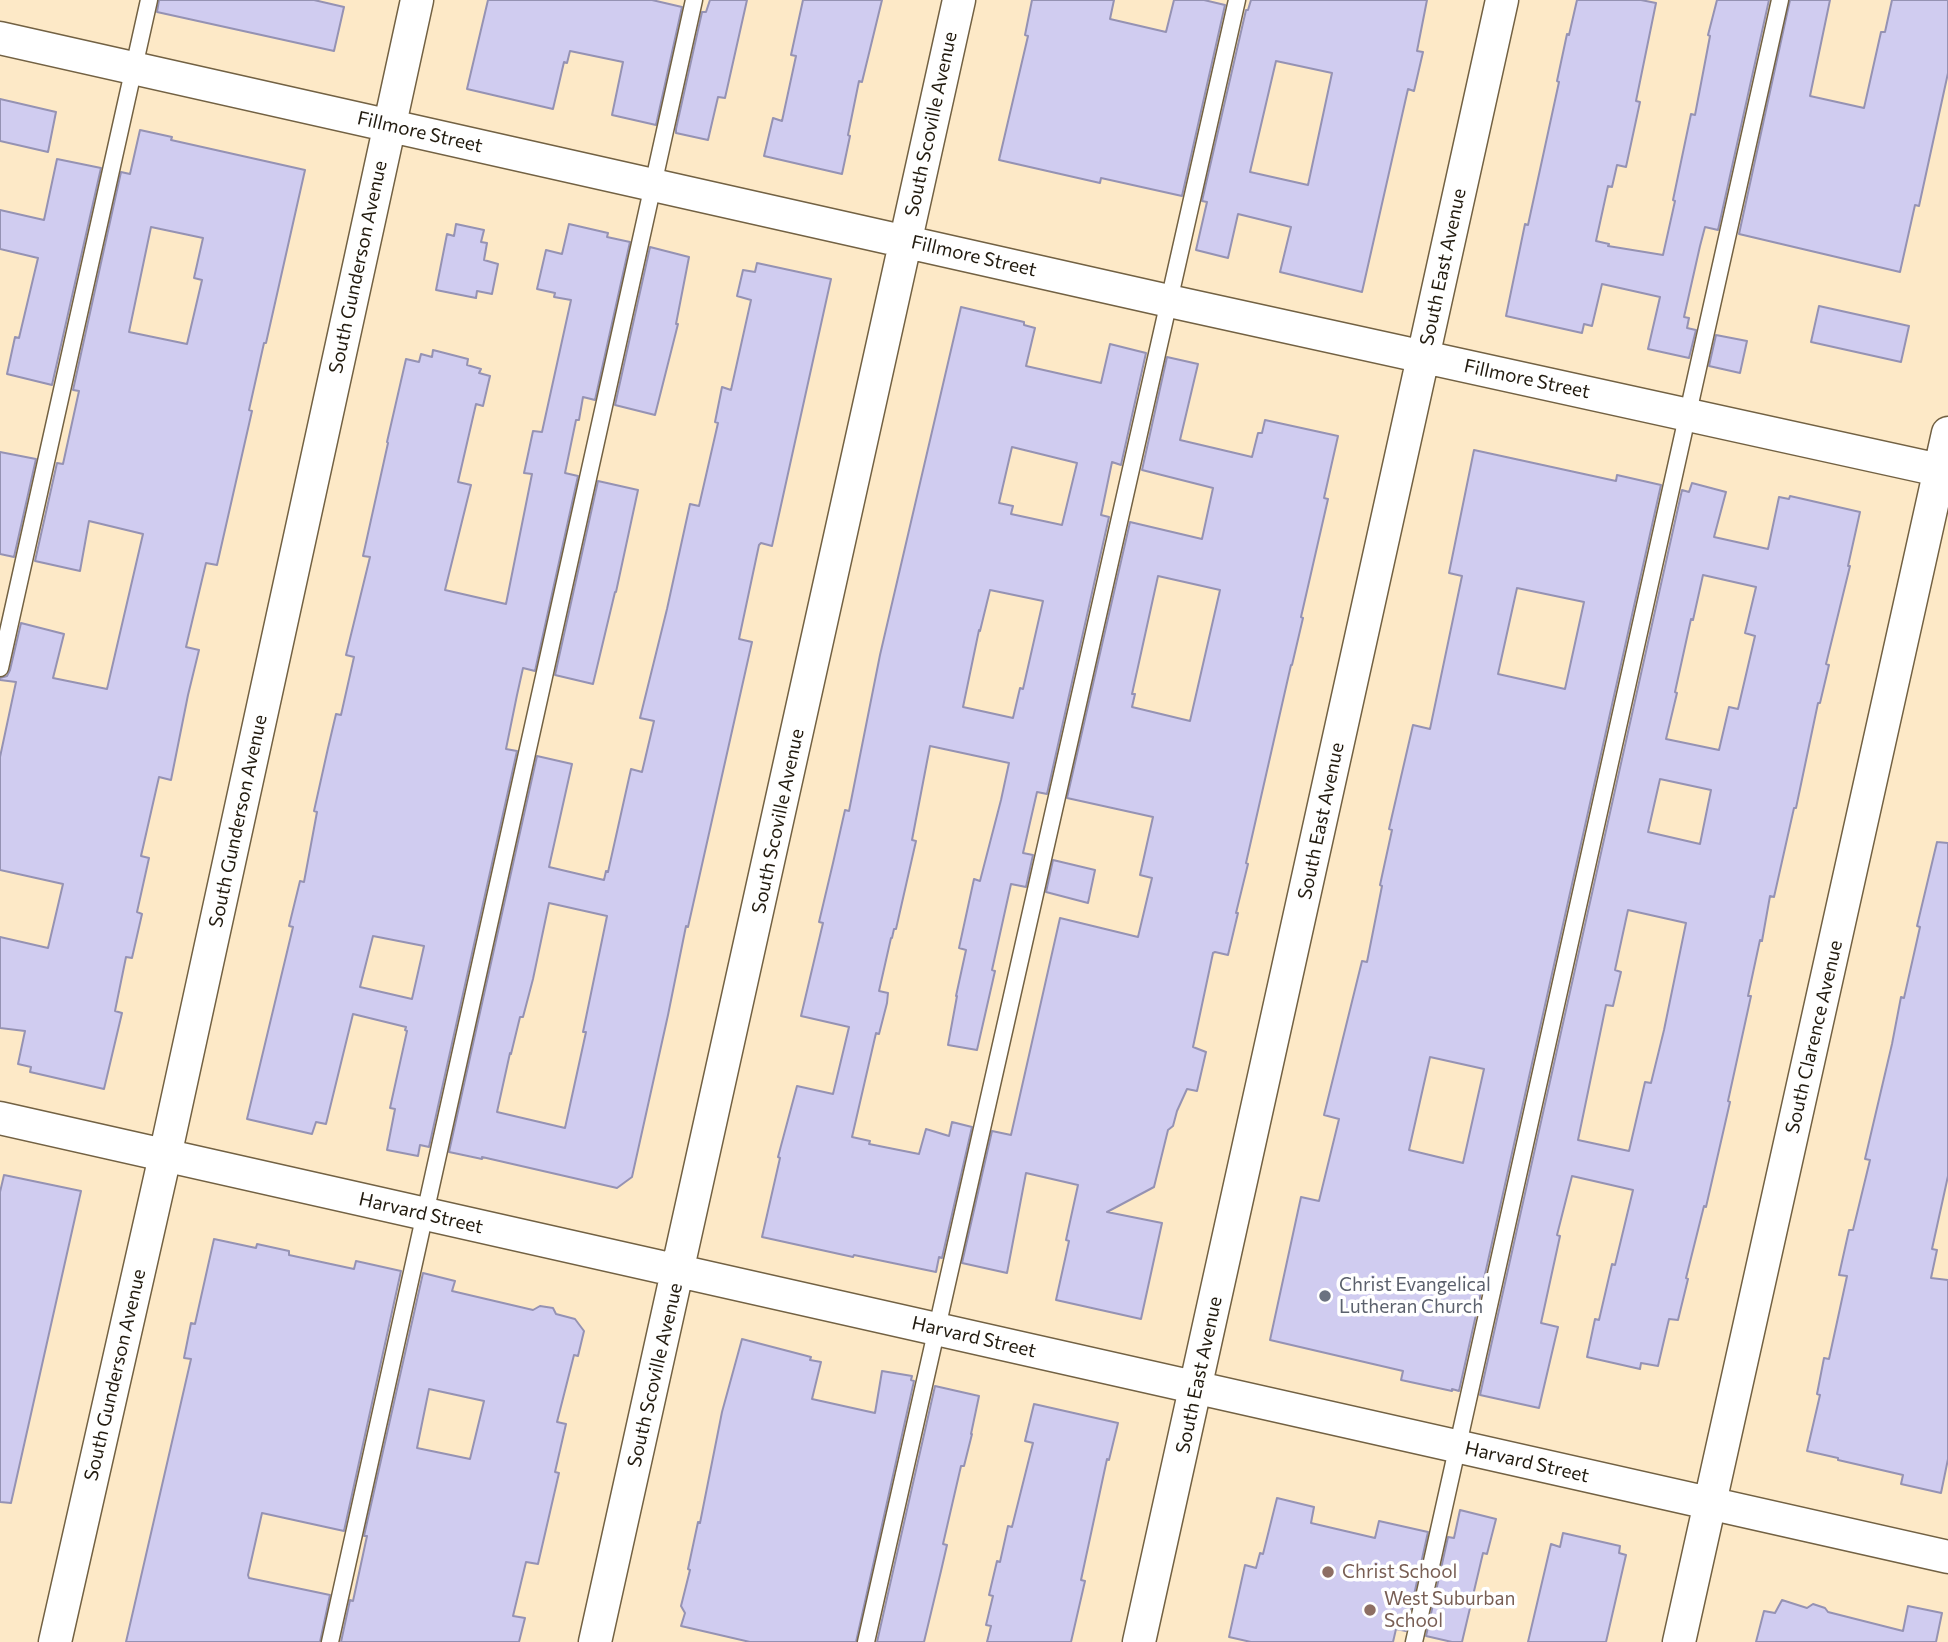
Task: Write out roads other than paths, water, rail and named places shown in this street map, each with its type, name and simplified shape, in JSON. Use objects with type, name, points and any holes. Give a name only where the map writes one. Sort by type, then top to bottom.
[{"type":"street","name":"South Gunderson Avenue","points":[[55,1642],[165,1156],[417,0]]},
{"type":"street","name":"South Scoville Avenue","points":[[595,1642],[959,0]]},
{"type":"street","name":"South East Avenue","points":[[1139,1642],[1502,0]]},
{"type":"street","name":"Fillmore Street","points":[[0,38],[1944,471]]},
{"type":"street","name":"South Clarence Avenue","points":[[1679,1642],[1944,471],[1948,433]]},
{"type":"street","name":"Harvard Street","points":[[0,1118],[1948,1557]]},
{"type":"lane","points":[[0,668],[149,0]]},
{"type":"lane","points":[[330,1642],[694,0]]},
{"type":"lane","points":[[866,1642],[1237,0]]},
{"type":"lane","points":[[1414,1642],[1780,0]]},
{"type":"place","name":"Christ Evangelical Lutheran Church","points":[[1325,1296]]},
{"type":"place","name":"Christ School","points":[[1328,1572]]},
{"type":"place","name":"West Suburban School","points":[[1370,1610]]}]
